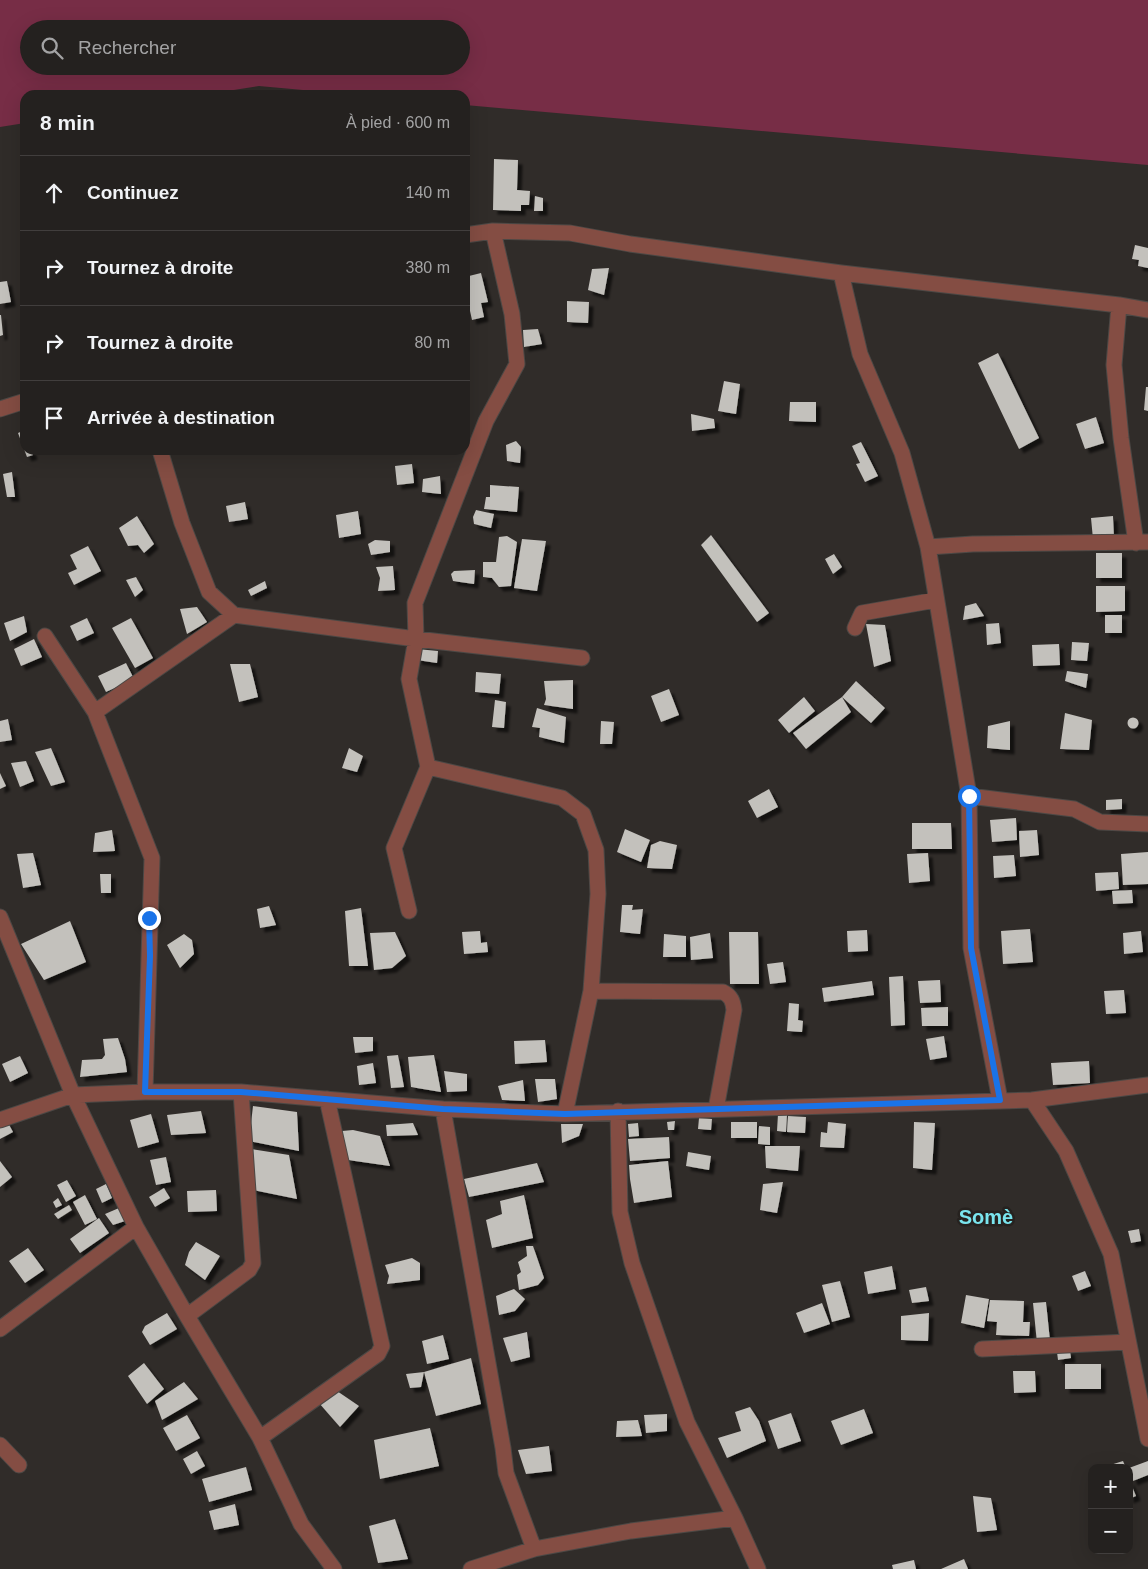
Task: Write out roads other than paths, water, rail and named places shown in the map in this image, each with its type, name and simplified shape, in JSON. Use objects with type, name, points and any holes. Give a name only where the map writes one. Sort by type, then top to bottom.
[{"type":"street","points":[[470,234],[493,231],[570,233],[630,244],[841,273],[1148,310]]},
{"type":"street","points":[[410,911],[394,848],[428,768],[409,679],[416,639],[415,603],[486,421],[517,364],[512,314],[493,231]]},
{"type":"street","points":[[841,273],[860,354],[902,453],[928,547],[969,796],[971,948],[1000,1100]]},
{"type":"street","points":[[928,547],[973,544],[1142,542],[1121,438],[1114,365],[1119,305]]},
{"type":"street","points":[[0,410],[20,403]]},
{"type":"street","points":[[162,455],[182,523],[209,592],[234,615],[416,639],[582,658]]},
{"type":"street","points":[[855,628],[862,613],[936,600]]},
{"type":"street","points":[[95,712],[234,615]]},
{"type":"street","points":[[45,636],[95,712],[152,858],[145,1092]]},
{"type":"street","points":[[428,768],[562,798],[583,814],[596,850],[598,894],[591,991],[565,1114]]},
{"type":"street","points":[[969,796],[1074,809],[1100,822],[1148,824]]},
{"type":"street","points":[[0,917],[72,1095],[136,1227],[260,1438],[301,1524],[334,1569]]},
{"type":"street","points":[[591,991],[723,992],[728,995],[733,1002],[734,1010],[716,1109]]},
{"type":"street","points":[[0,1120],[72,1095],[145,1092],[241,1092],[443,1109],[565,1114],[1032,1100],[1148,1084]]},
{"type":"street","points":[[187,1316],[249,1270],[253,1263],[241,1092]]},
{"type":"street","points":[[260,1438],[378,1354],[382,1346],[327,1099]]},
{"type":"street","points":[[1032,1100],[1066,1151],[1111,1254],[1147,1436]]},
{"type":"street","points":[[443,1109],[506,1473],[534,1549]]},
{"type":"street","points":[[618,1111],[620,1212],[632,1263],[687,1422],[758,1569]]},
{"type":"street","points":[[0,1329],[136,1227]]},
{"type":"street","points":[[982,1349],[1128,1342]]},
{"type":"street","points":[[0,1445],[19,1464]]},
{"type":"street","points":[[471,1569],[534,1549],[631,1531],[735,1518]]},
{"type":"district","name":"Somè","points":[[986,1217]]}]
